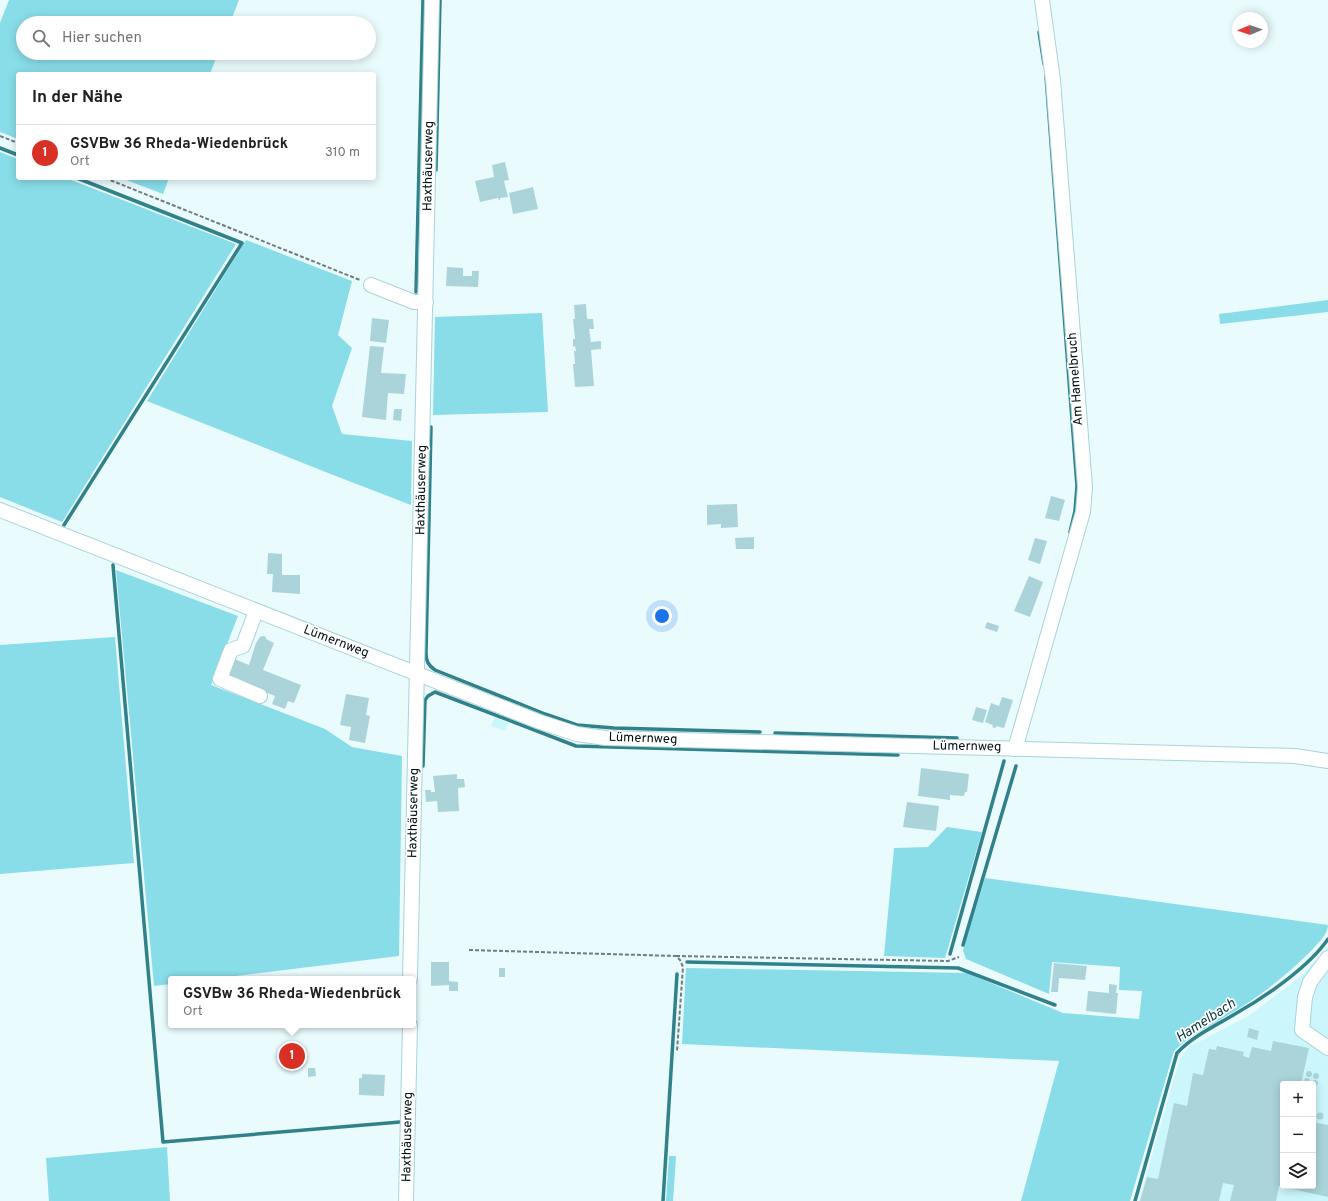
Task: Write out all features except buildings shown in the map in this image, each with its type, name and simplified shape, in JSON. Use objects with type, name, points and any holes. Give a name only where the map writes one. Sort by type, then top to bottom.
[{"type":"street","name":"Haxthäuserweg","points":[[410,976],[432,0]]},
{"type":"street","name":"Am Hamelbruch","points":[[1015,749],[1083,512],[1085,487],[1053,80],[1042,0]]},
{"type":"street","points":[[371,284],[414,302],[426,302]]},
{"type":"street","name":"Lümernweg","points":[[0,510],[540,722],[577,734],[613,738],[1287,756],[1328,760]]},
{"type":"street","points":[[256,611],[242,646],[231,650],[220,679],[260,696]]},
{"type":"street","points":[[1328,958],[1310,982],[1305,997],[1302,1030],[1328,1048]]},
{"type":"street","name":"Haxthäuserweg","points":[[406,1201],[410,1028]]},
{"type":"path","points":[[0,136],[16,142]]},
{"type":"path","points":[[111,180],[371,284]]},
{"type":"path","points":[[469,950],[676,956],[948,961],[959,957]]},
{"type":"path","points":[[676,956],[680,960],[682,967],[677,1051]]},
{"type":"shaded area","points":[[9,0],[239,0],[233,16],[16,16],[16,60],[215,60],[211,72],[16,72],[16,138],[0,132],[0,23]]},
{"type":"shaded area","points":[[0,152],[16,158],[16,180],[71,180],[236,244],[62,522],[0,497]]},
{"type":"shaded area","points":[[126,180],[168,180],[163,194]]},
{"type":"shaded area","points":[[246,240],[352,281],[338,335],[352,348],[332,406],[342,434],[412,441],[411,505],[147,401]]},
{"type":"shaded area","points":[[1328,300],[1328,312],[1220,324],[1219,314]]},
{"type":"shaded area","points":[[542,313],[548,412],[433,415],[435,317]]},
{"type":"shaded area","points":[[116,570],[238,616],[211,685],[325,729],[352,747],[402,756],[399,956],[236,976],[168,976],[168,984],[154,986]]},
{"type":"shaded area","points":[[115,637],[134,863],[0,874],[0,645]]},
{"type":"shaded area","points":[[495,717],[508,723],[505,731],[491,726]]},
{"type":"shaded area","points":[[947,827],[982,832],[945,958],[884,956],[894,848],[928,847]]},
{"type":"shaded area","points":[[985,878],[1328,925],[1325,935],[1317,944],[1304,958],[1279,980],[1243,1006],[1190,1038],[1174,1051],[1130,1201],[1021,1201],[1059,1061],[682,1044],[686,968],[967,973],[1063,1013],[1139,1019],[1142,991],[1119,990],[1120,967],[1052,962],[1049,994],[966,959],[963,950]]},
{"type":"shaded area","points":[[1328,948],[1328,1201],[1139,1201],[1180,1058],[1189,1047],[1250,1015],[1300,977]]},
{"type":"shaded area","points":[[167,1147],[170,1201],[49,1201],[46,1158]]},
{"type":"shaded area","points":[[669,1156],[676,1156],[673,1201],[666,1201]]},
{"type":"waterway","points":[[416,292],[423,0]]},
{"type":"waterway","points":[[436,170],[440,0]]},
{"type":"waterway","points":[[1039,32],[1044,64]]},
{"type":"waterway","points":[[1046,76],[1077,486],[1075,511],[1070,532]]},
{"type":"waterway","points":[[0,148],[16,154]]},
{"type":"waterway","points":[[64,525],[242,243],[82,180]]},
{"type":"waterway","points":[[431,427],[426,653],[428,663],[435,670],[545,714],[577,725],[614,728],[760,732]]},
{"type":"waterway","points":[[113,565],[163,1142],[400,1122]]},
{"type":"waterway","points":[[423,766],[425,700],[428,696],[435,692],[576,746],[898,755]]},
{"type":"waterway","points":[[775,733],[957,738]]},
{"type":"waterway","points":[[950,954],[1004,761]]},
{"type":"waterway","points":[[963,945],[1016,766]]},
{"type":"waterway","name":"Hamelbach","points":[[1135,1201],[1177,1053],[1197,1036],[1247,1007],[1286,981],[1310,960],[1328,939]]},
{"type":"waterway","points":[[687,962],[958,968],[1055,1005]]},
{"type":"waterway","points":[[663,1201],[677,974]]},
{"type":"place","name":"GSVBw 36 Rheda-Wiedenbrück","points":[[292,1056]]}]
